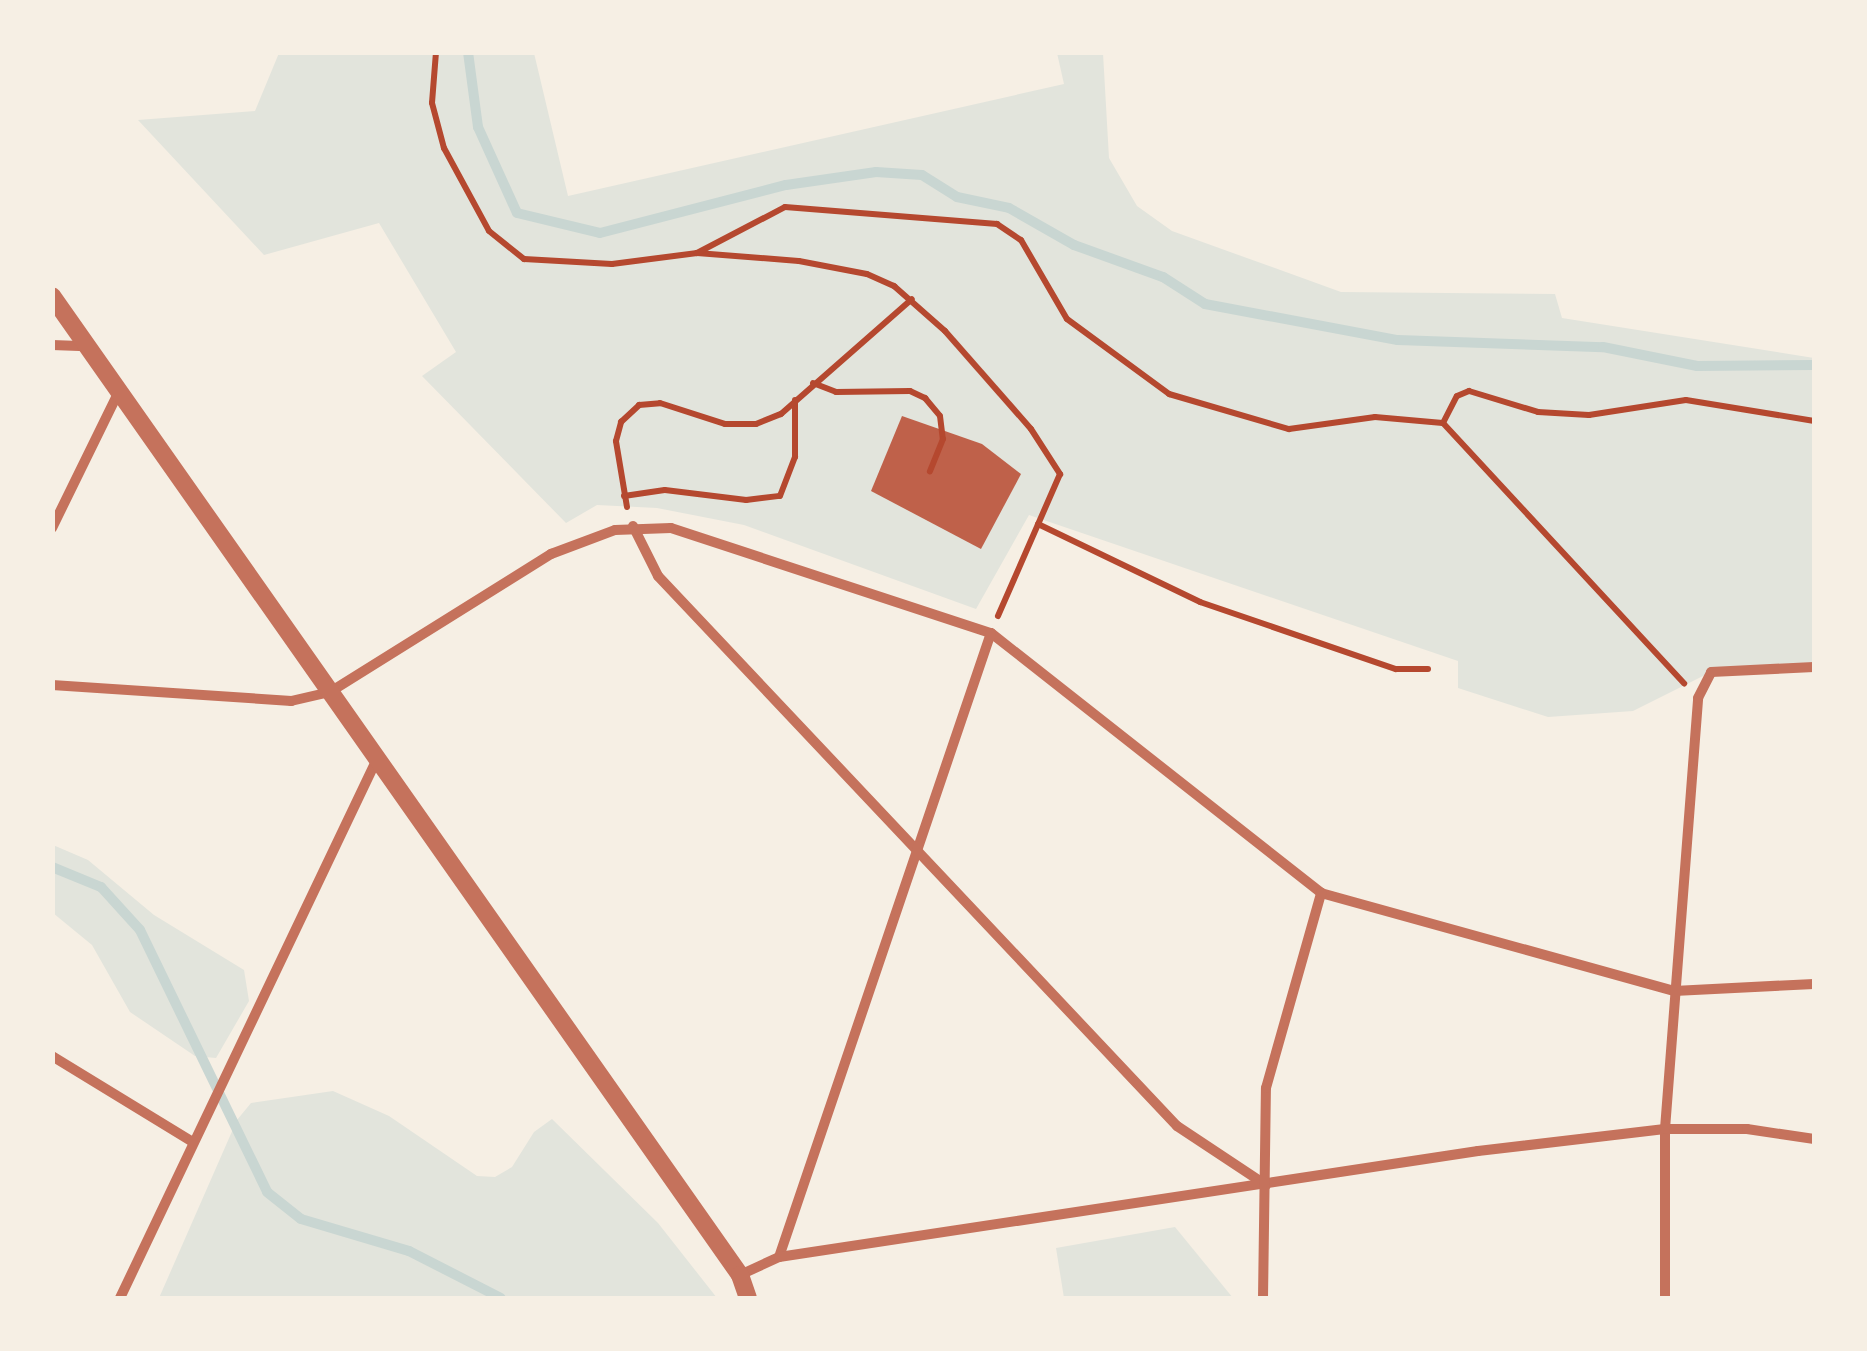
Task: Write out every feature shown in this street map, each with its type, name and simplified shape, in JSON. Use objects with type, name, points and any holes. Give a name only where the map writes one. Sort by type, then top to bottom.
[{"type":"street","points":[[52,296],[740,1275],[748,1298]]},
{"type":"street","points":[[52,345],[88,346]]},
{"type":"street","points":[[52,528],[119,390]]},
{"type":"street","points":[[633,526],[658,576],[1178,1126],[1267,1186]]},
{"type":"street","points":[[52,685],[292,701],[330,692],[551,554],[633,526],[703,537],[991,633],[1321,892],[1674,991],[1814,984]]},
{"type":"street","points":[[780,1257],[991,633]]},
{"type":"street","points":[[1665,1298],[1665,1129],[1698,698],[1711,672],[1814,667]]},
{"type":"street","points":[[120,1298],[191,1141],[272,985],[377,759]]},
{"type":"street","points":[[1263,1298],[1266,1088],[1321,892]]},
{"type":"street","points":[[52,1056],[191,1141]]},
{"type":"street","points":[[740,1275],[780,1257],[1172,1193],[1267,1186],[1665,1129],[1746,1129],[1814,1139]]},
{"type":"path","points":[[436,52],[432,103],[444,148],[488,231],[524,259],[612,264],[697,253],[867,274],[912,300],[1031,428],[1060,474],[991,633]]},
{"type":"path","points":[[697,253],[785,207],[997,224],[1021,240],[1067,319],[1169,394],[1289,429],[1375,417],[1443,423],[1698,698]]},
{"type":"path","points":[[633,526],[616,441],[621,422],[639,405],[660,403],[725,424],[756,424],[795,400],[912,300]]},
{"type":"path","points":[[812,383],[836,392],[910,390],[925,398],[940,416],[944,439],[930,472]]},
{"type":"path","points":[[1443,423],[1457,396],[1468,391],[1538,412],[1589,415],[1686,400],[1814,421]]},
{"type":"path","points":[[624,496],[665,490],[746,500],[780,496],[795,456],[795,400]]},
{"type":"path","points":[[1038,524],[1200,602],[1396,669],[1428,669]]},
{"type":"shaded area","points":[[279,53],[534,53],[568,196],[1064,84],[1057,53],[1103,53],[1109,158],[1137,206],[1172,231],[1341,292],[1555,294],[1562,318],[1814,358],[1814,667],[1711,672],[1633,711],[1548,717],[1458,688],[1458,661],[1029,515],[976,609],[744,525],[657,508],[597,505],[566,523],[422,376],[456,352],[379,223],[264,255],[138,120],[255,111]]},
{"type":"shaded area","points":[[53,845],[88,860],[154,915],[244,970],[249,1001],[216,1058],[195,1056],[130,1012],[92,945],[53,913]]},
{"type":"shaded area","points":[[333,1091],[389,1116],[477,1176],[495,1177],[512,1167],[534,1132],[552,1119],[658,1223],[717,1298],[159,1298],[237,1120],[251,1103]]},
{"type":"shaded area","points":[[1175,1227],[1233,1298],[1064,1298],[1056,1248]]},
{"type":"building","points":[[902,416],[982,444],[1021,474],[981,549],[871,491]]},
{"type":"waterway","points":[[468,52],[478,127],[517,213],[600,233],[786,185],[876,172],[922,175],[957,197],[1009,208],[1074,245],[1163,277],[1205,304],[1398,340],[1603,347],[1697,366],[1814,365]]},
{"type":"waterway","points":[[52,867],[101,887],[140,930],[267,1192],[301,1219],[409,1251],[501,1298]]}]
